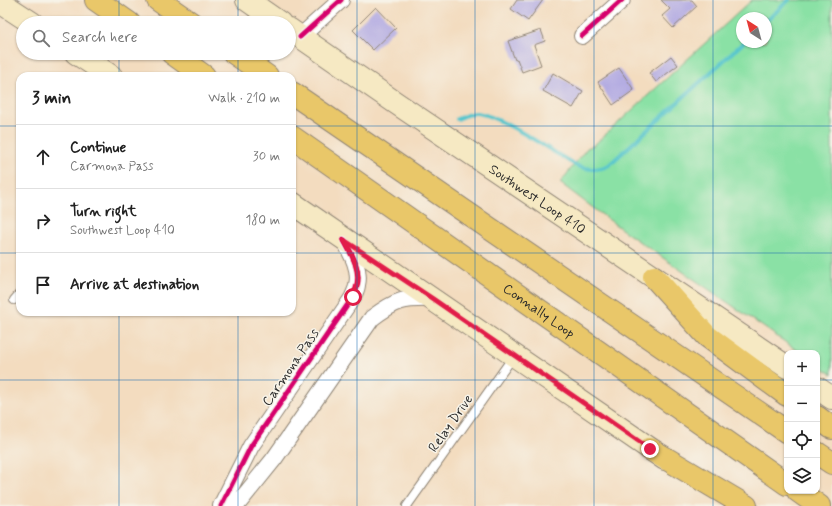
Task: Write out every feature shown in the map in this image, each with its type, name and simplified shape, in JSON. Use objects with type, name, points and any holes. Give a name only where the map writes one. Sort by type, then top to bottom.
[{"type":"highway","points":[[96,0],[119,16]]},
{"type":"highway","points":[[158,0],[181,16]]},
{"type":"highway","points":[[182,60],[198,72]]},
{"type":"highway","points":[[244,60],[262,72]]},
{"type":"highway","points":[[296,96],[784,430]]},
{"type":"highway","name":"Connally Loop","points":[[296,140],[784,482]]},
{"type":"highway","points":[[654,278],[707,336],[784,393]]},
{"type":"highway","points":[[820,419],[832,428]]},
{"type":"highway","points":[[650,449],[746,506]]},
{"type":"highway","points":[[820,454],[832,463]]},
{"type":"highway","points":[[802,494],[819,506]]},
{"type":"main road","points":[[247,0],[270,16]]},
{"type":"main road","points":[[0,2],[21,16]]},
{"type":"main road","name":"Southwest Loop 410","points":[[296,34],[784,365]]},
{"type":"main road","points":[[87,60],[105,72]]},
{"type":"main road","points":[[296,206],[732,506]]},
{"type":"main road","points":[[820,390],[832,398]]},
{"type":"street","points":[[296,32],[341,0]]},
{"type":"street","points":[[582,36],[622,0]]},
{"type":"street","name":"Carmona Pass","points":[[221,506],[251,446],[353,297],[358,285],[356,265],[344,240]]},
{"type":"street","points":[[236,506],[274,459],[372,318],[398,301],[411,298],[433,299]]},
{"type":"street","name":"Carmona Pass","points":[[293,384],[314,400]]},
{"type":"lane","name":"Relay Drive","points":[[407,506],[514,355]]},
{"type":"green space","points":[[752,0],[832,0],[832,374],[820,366],[820,350],[797,350],[624,231],[560,183],[587,148],[594,145],[736,15],[736,48],[772,48],[772,12],[739,12]]},
{"type":"building","points":[[517,0],[543,0],[528,21],[511,9]]},
{"type":"building","points":[[661,0],[692,0],[697,6],[673,28],[662,16],[670,9]]},
{"type":"building","points":[[376,7],[396,28],[373,50],[353,30]]},
{"type":"building","points":[[541,30],[545,41],[534,45],[541,65],[522,72],[517,59],[515,60],[508,41]]},
{"type":"building","points":[[671,56],[678,65],[656,82],[649,73]]},
{"type":"building","points":[[619,68],[634,90],[613,105],[598,82]]},
{"type":"building","points":[[553,73],[583,91],[573,108],[543,91]]},
{"type":"waterway","points":[[772,16],[789,0]]},
{"type":"waterway","points":[[457,119],[473,113],[496,119],[511,126],[577,166],[589,169],[601,168],[609,165],[737,48]]},
{"type":"cycle path","points":[[300,37],[341,0]]},
{"type":"cycle path","points":[[582,36],[622,0]]},
{"type":"cycle path","points":[[221,506],[251,446],[353,297],[357,286],[358,273],[355,261],[344,240]]},
{"type":"route","points":[[353,297],[358,285],[356,265],[344,240],[433,299],[650,449]]}]
